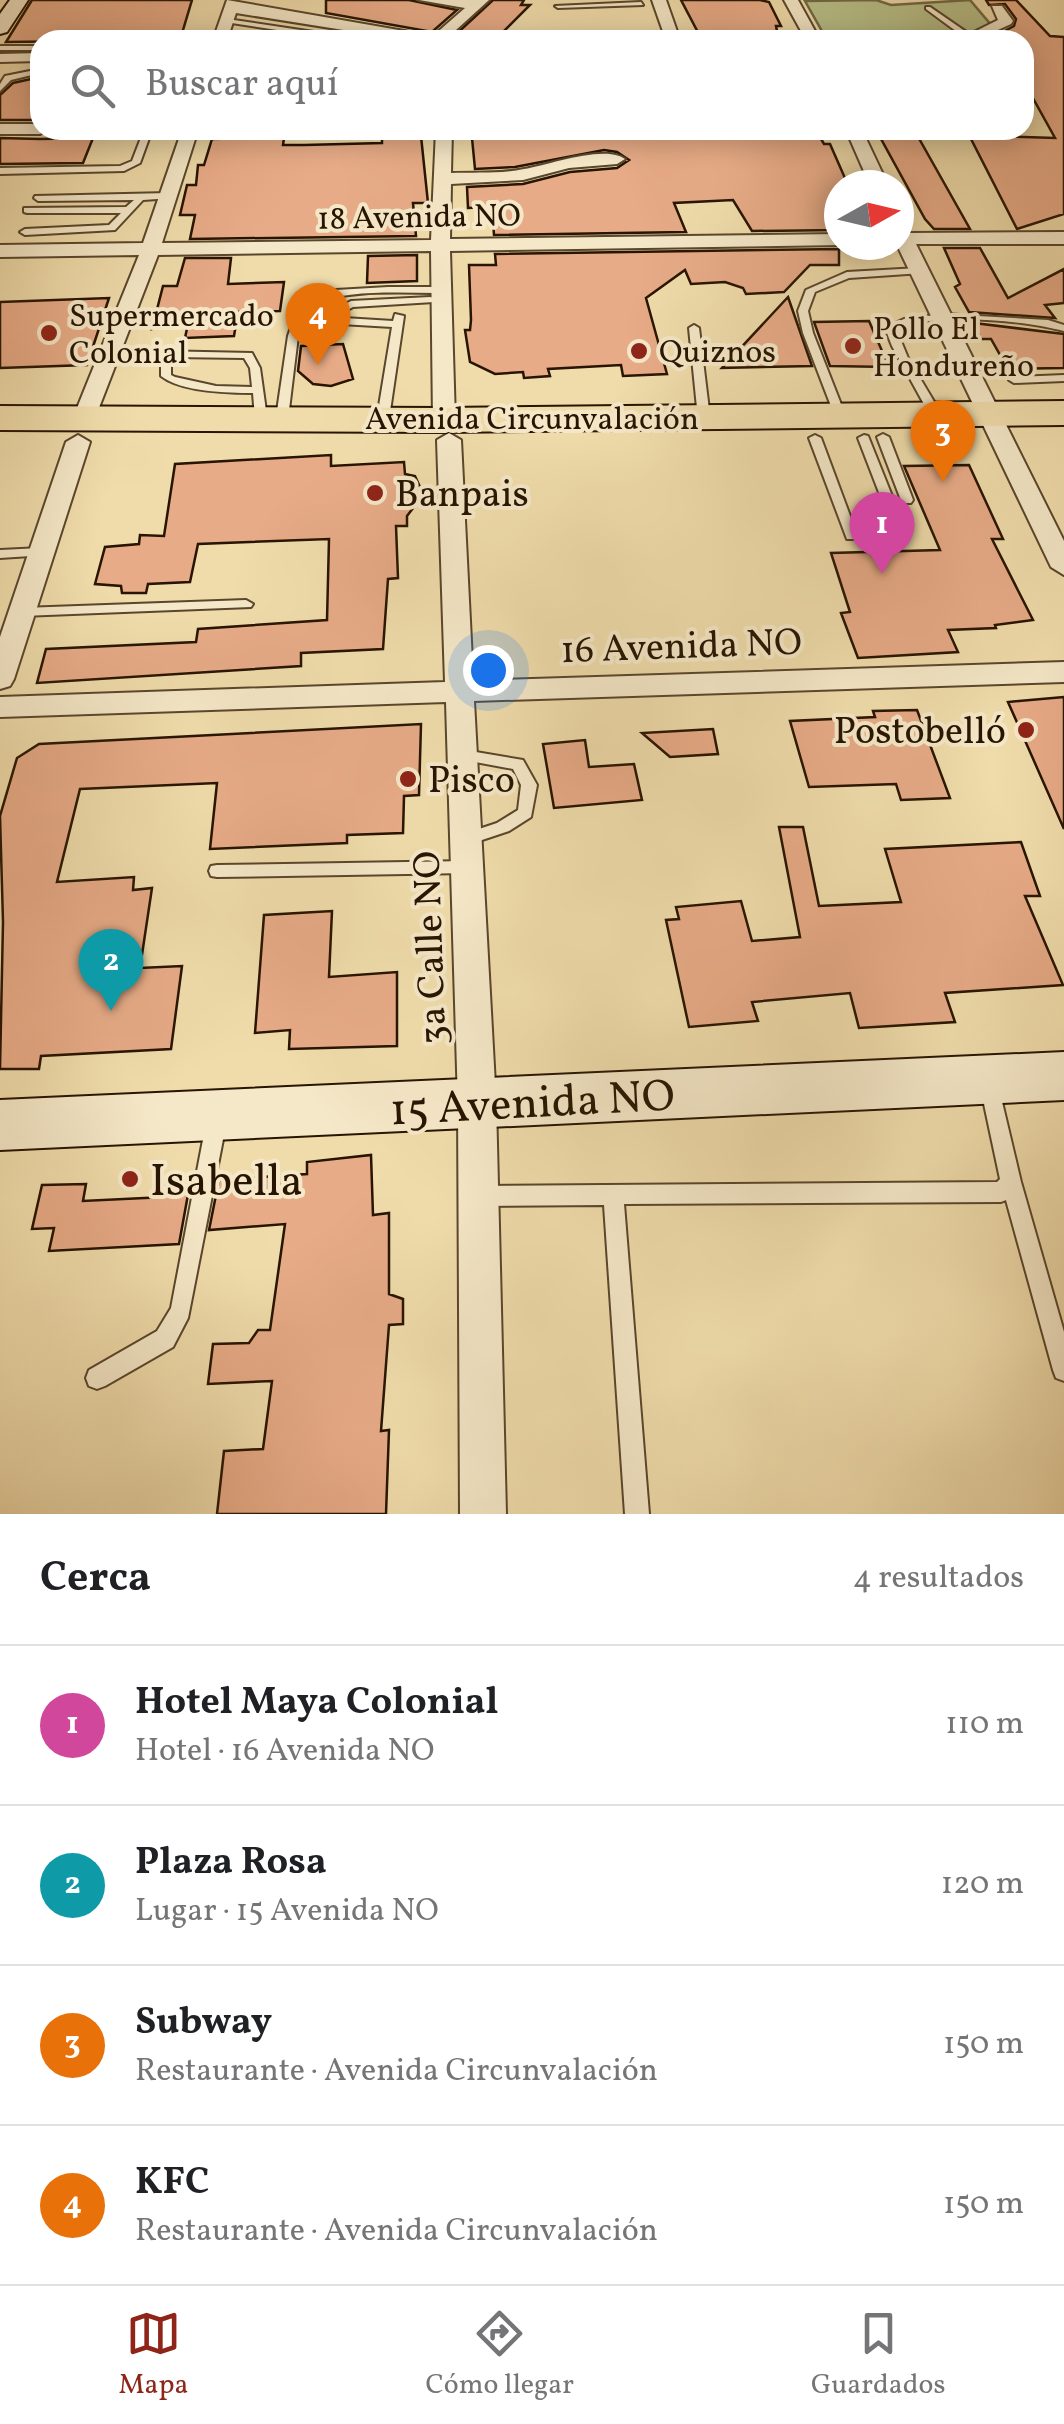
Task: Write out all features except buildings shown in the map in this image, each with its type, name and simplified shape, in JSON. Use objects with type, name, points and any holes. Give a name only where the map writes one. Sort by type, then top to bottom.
[{"type":"highway","name":"Avenida Circunvalación","points":[[0,444],[80,430],[267,408],[384,418],[446,430],[704,418],[850,433],[936,416],[1064,437]]},
{"type":"highway","name":"Avenida Circunvalación","points":[[0,418],[80,430],[850,433],[996,426],[1064,414]]},
{"type":"street","points":[[0,28],[19,0]]},
{"type":"street","points":[[274,15],[289,0]]},
{"type":"street","points":[[426,0],[480,2]]},
{"type":"street","points":[[791,0],[807,30]]},
{"type":"street","points":[[447,30],[480,2]]},
{"type":"street","points":[[652,3],[667,30]]},
{"type":"street","points":[[988,30],[1006,22],[997,9]]},
{"type":"street","points":[[231,10],[371,30]]},
{"type":"street","points":[[0,58],[30,57]]},
{"type":"street","points":[[0,129],[30,129]]},
{"type":"street","points":[[2,671],[80,430],[151,249],[187,140]]},
{"type":"street","name":"3a Calle NO","points":[[444,140],[439,295],[468,853],[484,1514]]},
{"type":"street","points":[[859,140],[872,170]]},
{"type":"street","points":[[443,179],[523,174],[568,163],[617,159]]},
{"type":"street","points":[[914,235],[1064,238]]},
{"type":"street","name":"18 Avenida NO","points":[[0,250],[824,240]]},
{"type":"street","points":[[913,260],[1064,567]]},
{"type":"street","name":"16 Avenida NO","points":[[0,708],[1064,672]]},
{"type":"street","name":"15 Avenida NO","points":[[0,1125],[1064,1076]]},
{"type":"lane","points":[[558,6],[652,3]]},
{"type":"lane","points":[[928,8],[956,30]]},
{"type":"lane","points":[[231,10],[300,30]]},
{"type":"lane","points":[[0,48],[30,48]]},
{"type":"lane","points":[[0,88],[8,78],[30,72]]},
{"type":"lane","points":[[0,171],[121,170],[136,163],[144,140]]},
{"type":"lane","points":[[38,198],[169,196]]},
{"type":"lane","points":[[25,232],[112,228],[141,197]]},
{"type":"lane","points":[[28,210],[128,210]]},
{"type":"lane","points":[[850,433],[851,536],[896,536],[896,521],[850,433],[808,333],[803,311],[811,290],[847,275],[919,271]]},
{"type":"lane","points":[[267,408],[304,303],[321,294],[352,291],[439,295]]},
{"type":"lane","points":[[398,324],[341,321],[336,312],[351,304],[439,295]]},
{"type":"lane","points":[[384,418],[400,302]]},
{"type":"lane","points":[[936,416],[917,376],[892,340],[890,328],[902,320],[943,318],[1048,323],[1064,328]]},
{"type":"lane","points":[[694,328],[704,418]]},
{"type":"lane","points":[[109,354],[240,352],[256,368],[267,408]]},
{"type":"lane","points":[[166,353],[166,376],[171,379],[216,389],[267,408]]},
{"type":"lane","points":[[1014,380],[1064,378]]},
{"type":"lane","points":[[850,433],[907,500]]},
{"type":"lane","points":[[0,554],[41,552]]},
{"type":"lane","points":[[22,612],[246,604]]},
{"type":"lane","points":[[217,871],[468,853],[525,813],[529,785],[518,764],[464,755]]},
{"type":"lane","points":[[988,1080],[1011,1182],[1064,1370]]},
{"type":"lane","points":[[97,1378],[165,1339],[181,1311],[217,1115]]},
{"type":"lane","points":[[479,1196],[986,1195],[1001,1192],[1011,1182]]},
{"type":"lane","points":[[613,1195],[638,1514]]},
{"type":"green space","points":[[876,0],[891,5],[970,0],[992,26],[981,30],[821,30],[805,1]]},
{"type":"place","name":"Supermercado Colonial","points":[[49,333]]},
{"type":"place","name":"Pollo El Hondureño","points":[[853,346]]},
{"type":"place","name":"Quiznos","points":[[639,351]]},
{"type":"place","name":"KFC","points":[[318,365]]},
{"type":"place","name":"Subway","points":[[943,482]]},
{"type":"place","name":"Banpais","points":[[375,493]]},
{"type":"place","name":"Hotel Maya Colonial","points":[[882,574]]},
{"type":"place","name":"Postobelló","points":[[1026,730]]},
{"type":"place","name":"Pisco","points":[[408,779]]},
{"type":"place","name":"Plaza Rosa","points":[[111,1011]]},
{"type":"place","name":"Isabella","points":[[130,1179]]}]
